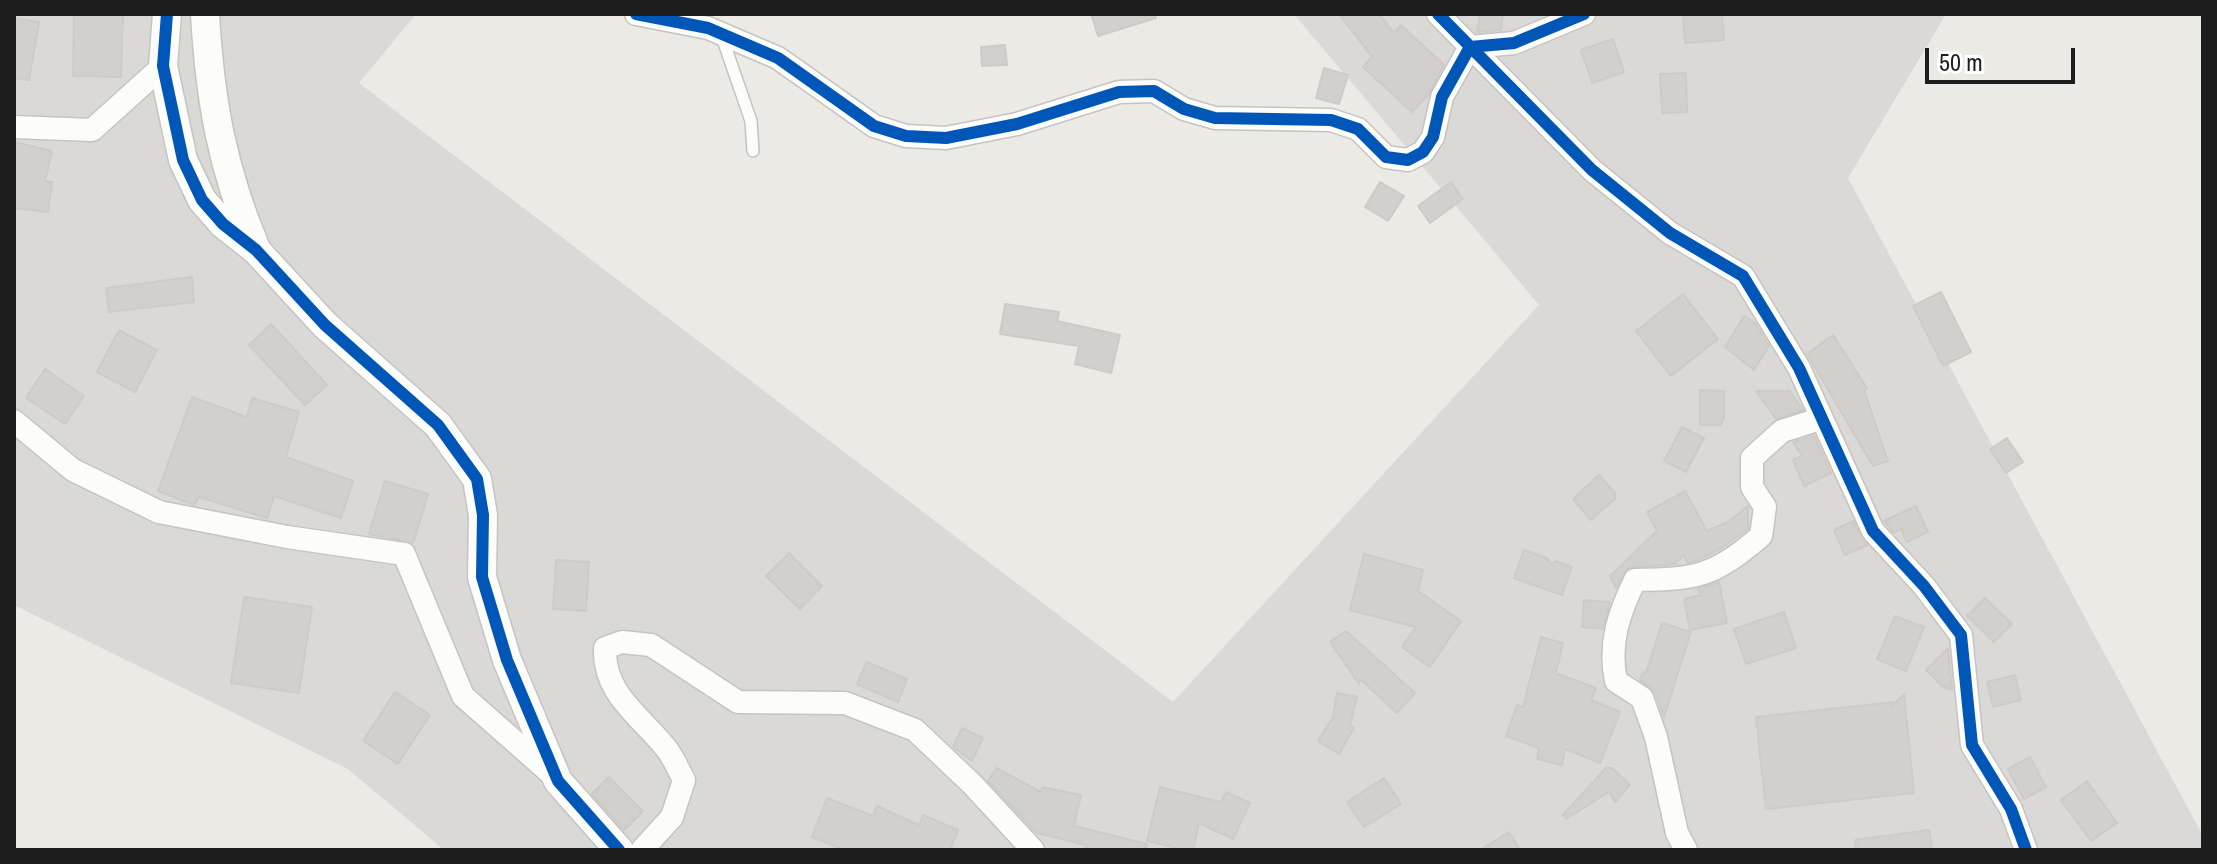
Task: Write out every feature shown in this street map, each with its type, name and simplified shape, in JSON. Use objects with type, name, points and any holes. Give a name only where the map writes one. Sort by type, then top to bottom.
[{"type":"street","points":[[167,14],[163,66],[183,160],[202,200],[223,224],[256,250],[325,325],[438,425],[477,479],[483,515],[482,577],[507,660],[558,781]]},
{"type":"street","points":[[205,14],[209,91],[235,197],[256,250]]},
{"type":"street","points":[[636,14],[720,33],[778,58],[874,126],[906,136],[946,138],[1017,124],[1119,92],[1154,91],[1184,109],[1215,118],[1331,120],[1358,129],[1386,157],[1408,160],[1423,152],[1433,137],[1442,97],[1470,47]]},
{"type":"street","points":[[1438,14],[1592,170],[1670,233],[1743,276],[1799,368],[1873,531],[1924,586],[1961,635],[1972,745],[2011,809],[2026,850]]},
{"type":"street","points":[[1470,47],[1514,43],[1584,14]]},
{"type":"street","points":[[14,127],[92,130],[163,66]]},
{"type":"street","points":[[1686,850],[1677,833],[1656,737],[1642,698],[1616,681],[1612,660],[1618,614],[1635,580],[1697,578],[1731,561],[1761,536],[1765,507],[1752,487],[1752,458],[1782,431],[1820,419]]},
{"type":"street","points":[[14,421],[73,470],[159,512],[287,537],[404,554],[463,696],[558,781],[619,850]]},
{"type":"street","points":[[642,850],[672,817],[684,780],[668,750],[617,694],[604,669],[605,648],[622,642],[651,645],[738,702],[845,703],[915,730],[972,784],[1033,850]]},
{"type":"lane","points":[[720,33],[751,121],[753,151]]},
{"type":"shaded area","points":[[14,14],[416,14],[359,83],[1173,702],[1539,305],[1294,14],[1946,14],[1848,178],[2203,836],[2203,850],[444,850],[348,769],[14,605]]},
{"type":"building","points":[[74,14],[123,14],[121,77],[73,76]]},
{"type":"building","points":[[1091,14],[1155,14],[1156,18],[1098,36]]},
{"type":"building","points":[[1339,14],[1379,14],[1394,33],[1401,25],[1444,65],[1428,95],[1412,112],[1363,67],[1372,57]]},
{"type":"building","points":[[1480,14],[1503,14],[1501,30],[1477,32]]},
{"type":"building","points":[[1683,14],[1722,14],[1724,40],[1685,43]]},
{"type":"building","points":[[14,18],[39,22],[29,80],[14,78]]},
{"type":"building","points":[[1613,39],[1624,72],[1592,83],[1581,50]]},
{"type":"building","points":[[1005,45],[1007,65],[982,66],[981,47]]},
{"type":"building","points":[[1324,68],[1348,75],[1339,104],[1316,98]]},
{"type":"building","points":[[1686,73],[1687,112],[1662,113],[1660,74]]},
{"type":"building","points":[[14,142],[52,151],[45,181],[52,182],[48,212],[14,208]]},
{"type":"building","points":[[1380,182],[1404,196],[1388,221],[1365,207]]},
{"type":"building","points":[[1451,182],[1463,199],[1430,223],[1418,206]]},
{"type":"building","points":[[192,277],[194,302],[109,312],[106,288]]},
{"type":"building","points":[[1941,292],[1971,352],[1943,366],[1913,306]]},
{"type":"building","points":[[1683,294],[1718,339],[1671,376],[1636,331]]},
{"type":"building","points":[[1005,304],[1059,312],[1057,321],[1120,335],[1111,373],[1075,364],[1079,346],[1000,334]]},
{"type":"building","points":[[1744,316],[1755,323],[1769,346],[1754,370],[1725,347]]},
{"type":"building","points":[[271,324],[327,385],[305,405],[249,345]]},
{"type":"building","points":[[119,330],[157,350],[135,392],[97,372]]},
{"type":"building","points":[[1833,335],[1867,388],[1864,390],[1888,461],[1873,466],[1807,354]]},
{"type":"building","points":[[45,369],[84,396],[65,424],[26,398]]},
{"type":"building","points":[[1700,390],[1724,391],[1724,419],[1720,425],[1700,425]]},
{"type":"building","points":[[1756,391],[1790,391],[1803,410],[1776,419]]},
{"type":"building","points":[[192,397],[247,417],[252,398],[299,412],[286,457],[353,481],[341,518],[274,496],[267,518],[199,497],[194,505],[158,491]]},
{"type":"building","points":[[1682,427],[1704,438],[1686,472],[1664,461]]},
{"type":"building","points":[[1814,436],[1831,473],[1804,486],[1793,460],[1802,456],[1793,442]]},
{"type":"building","points":[[2007,438],[2023,462],[2006,473],[1990,449]]},
{"type":"building","points":[[1599,475],[1615,493],[1615,499],[1591,520],[1573,499]]},
{"type":"building","points":[[385,481],[428,494],[413,543],[369,534]]},
{"type":"building","points":[[1685,491],[1707,531],[1728,522],[1748,506],[1748,529],[1699,560],[1687,563],[1684,555],[1675,564],[1628,568],[1616,588],[1610,576],[1657,531],[1647,512]]},
{"type":"building","points":[[1916,506],[1928,532],[1907,542],[1901,529],[1894,533],[1884,521]]},
{"type":"building","points":[[1853,521],[1867,545],[1845,555],[1834,530]]},
{"type":"building","points":[[1524,550],[1547,558],[1551,564],[1556,561],[1572,567],[1562,595],[1514,578]]},
{"type":"building","points":[[789,553],[822,586],[800,609],[766,576]]},
{"type":"building","points":[[1364,554],[1423,570],[1418,591],[1461,621],[1430,667],[1402,647],[1416,627],[1350,610]]},
{"type":"building","points":[[556,560],[589,562],[586,611],[553,609]]},
{"type":"building","points":[[1719,582],[1727,623],[1690,630],[1684,599],[1701,595],[1698,589]]},
{"type":"building","points":[[244,597],[312,607],[299,693],[231,683]]},
{"type":"building","points":[[1985,598],[2012,624],[1994,642],[1967,616]]},
{"type":"building","points":[[1584,600],[1610,602],[1602,629],[1582,627]]},
{"type":"building","points":[[1784,612],[1796,648],[1746,664],[1734,629]]},
{"type":"building","points":[[1895,616],[1924,627],[1906,671],[1877,659]]},
{"type":"building","points":[[1662,623],[1691,632],[1664,717],[1655,692],[1640,680],[1643,672],[1646,673]]},
{"type":"building","points":[[1346,631],[1415,693],[1397,713],[1360,679],[1359,684],[1330,642]]},
{"type":"building","points":[[1541,637],[1563,643],[1556,673],[1596,688],[1591,700],[1620,712],[1600,763],[1565,749],[1562,765],[1537,759],[1539,748],[1506,736],[1517,705],[1523,707]]},
{"type":"building","points":[[1948,648],[1952,690],[1942,686],[1926,670]]},
{"type":"building","points":[[867,662],[907,679],[898,702],[857,684]]},
{"type":"building","points":[[2015,675],[2021,700],[1993,707],[1987,682]]},
{"type":"building","points":[[395,692],[430,715],[398,764],[363,741]]},
{"type":"building","points":[[1337,693],[1357,697],[1350,725],[1354,728],[1339,754],[1318,741],[1333,717]]},
{"type":"building","points":[[1904,694],[1914,793],[1766,809],[1756,717],[1894,702],[1892,706]]},
{"type":"building","points":[[962,728],[983,738],[972,761],[953,747]]},
{"type":"building","points":[[2030,757],[2046,787],[2024,799],[2008,769]]},
{"type":"building","points":[[996,768],[1041,792],[1042,787],[1081,795],[1074,826],[1147,844],[1146,850],[1085,850],[1086,845],[1037,833],[988,781]]},
{"type":"building","points":[[1606,768],[1612,768],[1630,785],[1615,802],[1609,792],[1566,819],[1563,815]]},
{"type":"building","points":[[609,777],[643,811],[624,830],[592,794]]},
{"type":"building","points":[[1384,778],[1401,804],[1364,827],[1347,802]]},
{"type":"building","points":[[2087,781],[2117,823],[2091,841],[2061,800]]},
{"type":"building","points":[[1160,787],[1221,802],[1226,792],[1250,803],[1233,839],[1199,823],[1193,850],[1185,850],[1147,841]]},
{"type":"building","points":[[827,798],[873,816],[877,806],[919,825],[923,815],[958,830],[950,850],[844,850],[812,837]]},
{"type":"building","points":[[1929,830],[1932,850],[1856,850],[1855,840]]},
{"type":"building","points":[[1509,832],[1520,850],[1480,850]]},
{"type":"cycle path","points":[[167,14],[163,66],[183,160],[202,200],[223,224],[256,250],[325,325],[438,425],[477,479],[483,515],[482,577],[507,660],[558,781],[619,850]]},
{"type":"cycle path","points":[[636,14],[708,28],[778,58],[874,126],[906,136],[946,138],[1017,124],[1119,92],[1154,91],[1184,109],[1215,118],[1331,120],[1358,129],[1386,157],[1408,160],[1423,152],[1433,137],[1442,97],[1470,47],[1514,43],[1584,14]]},
{"type":"cycle path","points":[[1438,14],[1592,170],[1670,233],[1743,276],[1799,368],[1873,531],[1924,586],[1961,635],[1972,745],[2011,809],[2026,850]]}]
